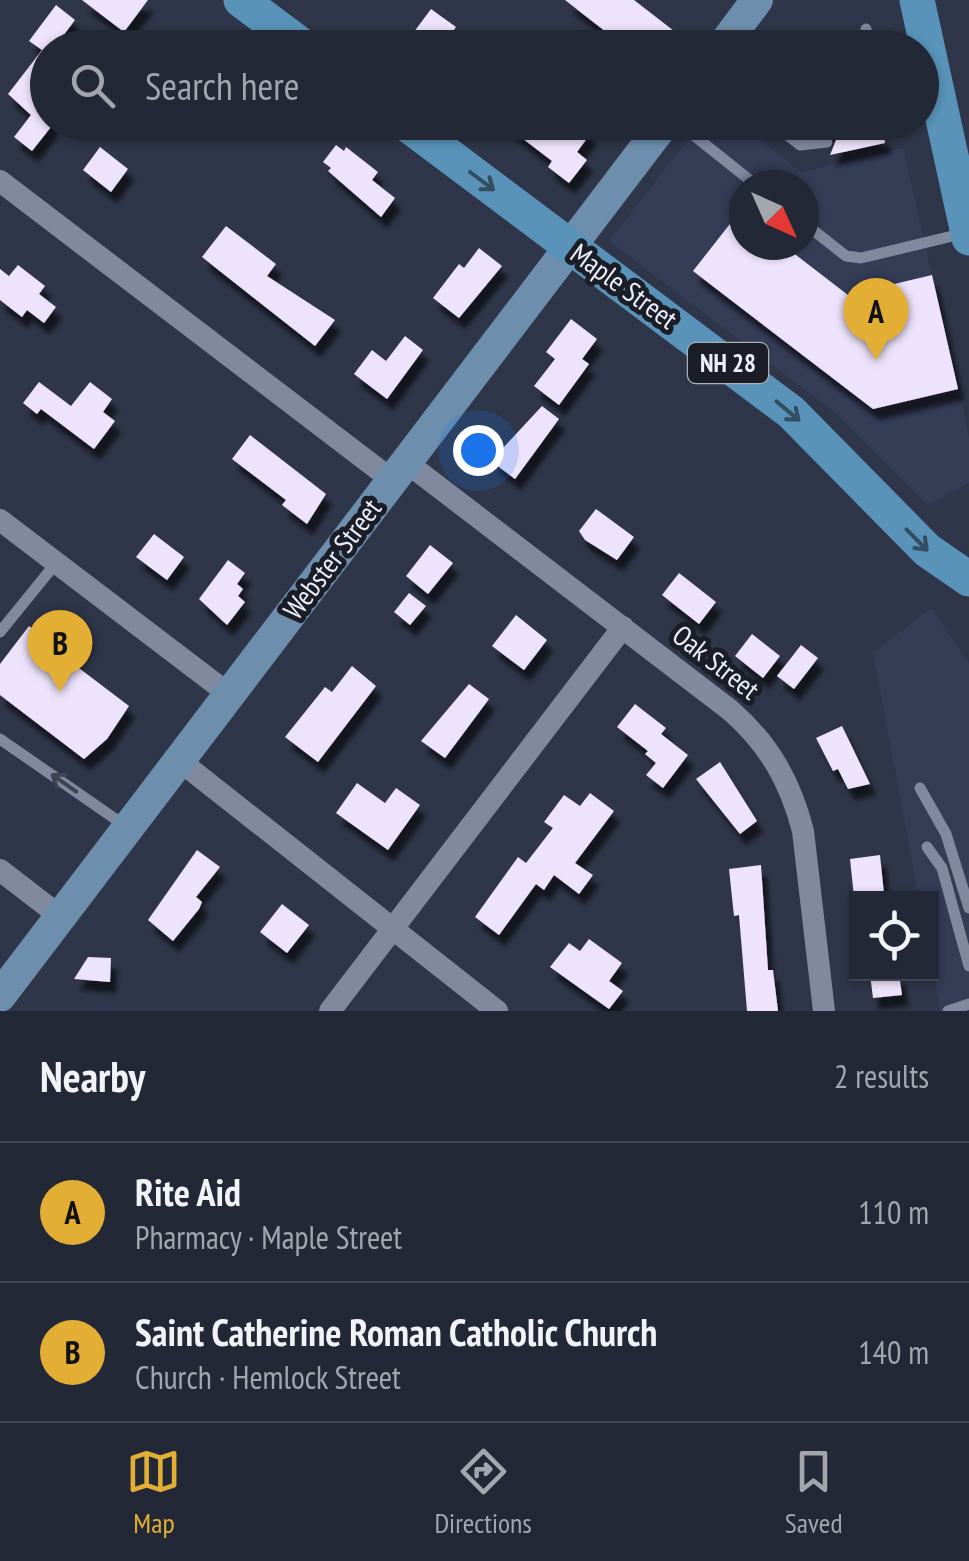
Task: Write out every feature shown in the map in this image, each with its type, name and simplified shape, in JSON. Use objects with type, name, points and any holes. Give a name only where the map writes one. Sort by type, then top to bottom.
[{"type":"main road","points":[[241,0],[280,30]]},
{"type":"main road","points":[[917,0],[924,30]]},
{"type":"main road","points":[[939,101],[968,235]]},
{"type":"main road","name":"Maple Street","points":[[428,140],[791,412],[927,550],[969,580]]},
{"type":"street","points":[[731,30],[745,4]]},
{"type":"street","name":"Webster Street","points":[[0,996],[651,140]]},
{"type":"street","name":"Oak Street","points":[[0,180],[622,627],[752,730],[785,777],[803,831],[824,1011]]},
{"type":"street","points":[[0,520],[230,695]]},
{"type":"street","points":[[330,1011],[622,627]]},
{"type":"street","points":[[180,761],[391,931],[498,1011]]},
{"type":"street","points":[[0,870],[61,916]]},
{"type":"lane","points":[[700,140],[737,170]]},
{"type":"lane","points":[[792,140],[800,146],[827,142]]},
{"type":"lane","points":[[819,235],[846,256],[861,258],[968,235]]},
{"type":"lane","points":[[0,632],[56,563]]},
{"type":"lane","points":[[0,739],[128,828]]},
{"type":"lane","points":[[920,788],[946,834],[969,908]]},
{"type":"lane","points":[[927,847],[942,868],[969,966]]},
{"type":"lane","points":[[948,1011],[969,1004]]},
{"type":"shaded area","points":[[688,140],[760,140],[799,170],[729,170],[729,260],[819,260],[819,170],[810,170],[903,148],[969,436],[969,483],[928,505],[838,415],[609,241]]},
{"type":"shaded area","points":[[931,608],[969,663],[969,1011],[940,1011],[935,981],[939,981],[939,891],[918,891],[873,653]]},
{"type":"building","points":[[82,0],[148,0],[126,30]]},
{"type":"building","points":[[565,0],[634,0],[673,30],[603,30]]},
{"type":"building","points":[[56,5],[75,20],[68,30],[37,30]]},
{"type":"building","points":[[431,9],[456,27],[454,30],[415,30]]},
{"type":"building","points":[[30,66],[30,114],[8,94]]},
{"type":"building","points":[[30,116],[30,140],[41,140],[32,151],[14,137]]},
{"type":"building","points":[[525,140],[586,140],[577,152],[587,160],[569,183],[548,167],[552,161]]},
{"type":"building","points":[[836,140],[885,140],[885,143],[830,155]]},
{"type":"building","points":[[336,145],[344,151],[346,147],[378,172],[372,180],[395,198],[381,217],[328,171],[331,168],[323,162]]},
{"type":"building","points":[[100,147],[128,169],[111,192],[83,170]]},
{"type":"building","points":[[729,225],[729,260],[802,260],[848,295],[932,275],[958,389],[873,409],[693,271]]},
{"type":"building","points":[[226,226],[276,264],[267,276],[335,320],[315,346],[202,257]]},
{"type":"building","points":[[479,248],[502,266],[459,318],[433,298],[459,264],[464,268]]},
{"type":"building","points":[[18,265],[45,286],[39,294],[56,307],[44,323],[27,310],[22,317],[0,300],[0,269],[9,276]]},
{"type":"building","points":[[571,319],[597,339],[582,359],[589,364],[559,405],[534,386],[555,359],[546,352]]},
{"type":"building","points":[[405,336],[423,350],[387,399],[354,374],[372,350],[386,361]]},
{"type":"building","points":[[39,382],[71,406],[90,382],[112,399],[103,412],[115,421],[94,449],[41,409],[37,414],[23,403]]},
{"type":"building","points":[[542,406],[559,419],[515,479],[491,461]]},
{"type":"building","points":[[250,435],[326,494],[307,524],[282,505],[286,500],[232,459]]},
{"type":"building","points":[[596,509],[634,537],[617,560],[585,540],[579,531]]},
{"type":"building","points":[[154,534],[184,557],[167,580],[136,557]]},
{"type":"building","points":[[430,545],[453,563],[428,594],[406,576]]},
{"type":"building","points":[[228,560],[245,573],[237,584],[243,589],[238,596],[245,602],[227,625],[199,599]]},
{"type":"building","points":[[679,573],[716,602],[699,624],[662,595]]},
{"type":"building","points":[[409,593],[426,606],[410,625],[394,612]]},
{"type":"building","points":[[516,615],[547,640],[524,670],[492,646]]},
{"type":"building","points":[[29,626],[40,634],[44,628],[77,653],[71,662],[129,706],[107,739],[84,759],[0,695],[0,664]]},
{"type":"building","points":[[752,634],[780,656],[763,678],[735,656]]},
{"type":"building","points":[[801,645],[818,658],[794,689],[777,676]]},
{"type":"building","points":[[352,666],[376,686],[318,762],[285,737],[325,687],[332,692]]},
{"type":"building","points":[[469,684],[489,699],[445,758],[421,741]]},
{"type":"building","points":[[635,704],[666,728],[661,734],[688,755],[663,788],[646,775],[656,763],[645,754],[648,751],[617,727]]},
{"type":"building","points":[[842,726],[870,784],[848,789],[838,769],[833,771],[816,738]]},
{"type":"building","points":[[720,762],[757,821],[740,834],[696,779]]},
{"type":"building","points":[[357,783],[385,803],[396,788],[420,805],[388,850],[336,813]]},
{"type":"building","points":[[590,793],[614,811],[575,863],[593,875],[579,894],[554,875],[544,890],[536,884],[499,935],[475,917],[518,857],[526,863],[553,828],[544,822],[564,795],[580,806]]},
{"type":"building","points":[[197,850],[220,867],[196,897],[202,902],[199,909],[173,941],[148,920]]},
{"type":"building","points":[[880,855],[884,891],[853,891],[850,859]]},
{"type":"building","points":[[761,865],[768,970],[773,970],[778,1011],[747,1011],[739,915],[734,916],[729,869]]},
{"type":"building","points":[[282,904],[309,925],[287,953],[260,932]]},
{"type":"building","points":[[589,939],[622,963],[609,981],[623,991],[609,1009],[550,967],[569,943],[580,951]]},
{"type":"building","points":[[88,957],[111,958],[110,982],[74,979]]},
{"type":"building","points":[[871,981],[900,981],[902,995],[873,998]]},
{"type":"place","name":"Rite Aid","points":[[876,360]]},
{"type":"place","name":"Saint Catherine Roman Catholic Church","points":[[60,692]]}]
